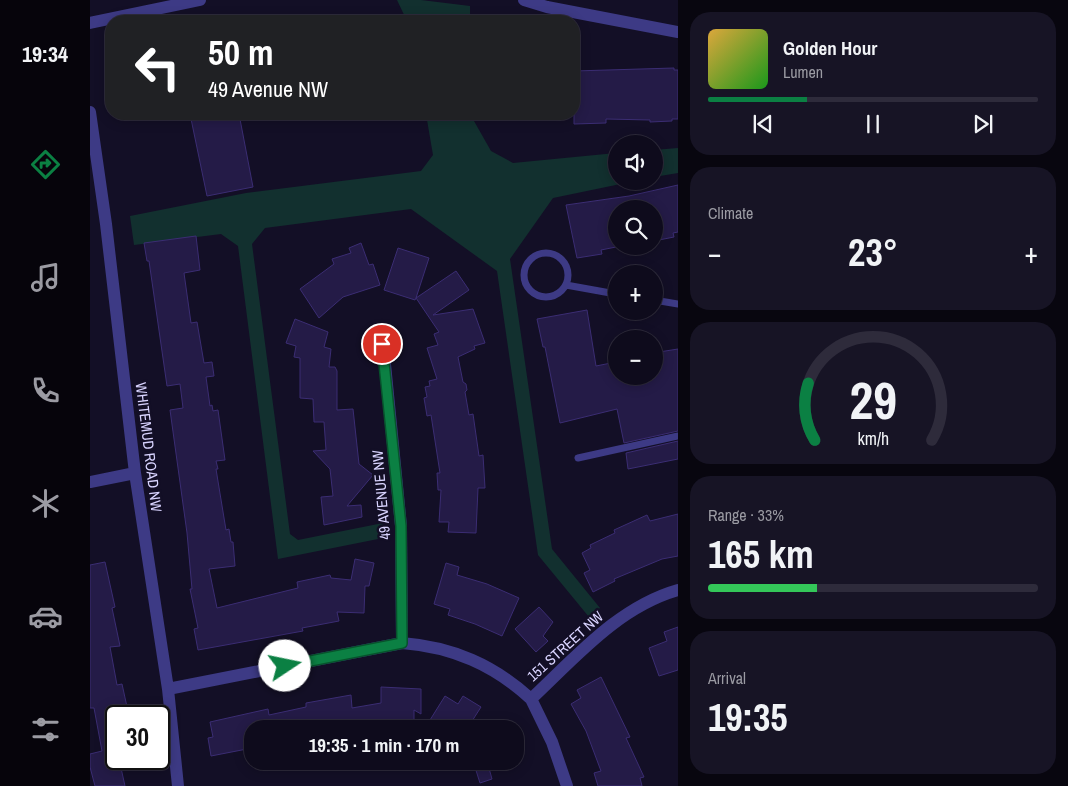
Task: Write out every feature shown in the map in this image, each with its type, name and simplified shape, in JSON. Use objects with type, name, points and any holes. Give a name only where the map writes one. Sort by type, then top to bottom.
[{"type":"street","points":[[128,15],[200,0]]},
{"type":"street","points":[[524,0],[547,7],[678,32]]},
{"type":"street","points":[[90,23],[105,20]]},
{"type":"street","name":"WHITEMUD ROAD NW","points":[[90,112],[106,224],[134,473],[168,689],[178,786]]},
{"type":"street","name":"49 AVENUE NW","points":[[382,344],[401,526],[402,643]]},
{"type":"street","points":[[90,482],[134,473]]},
{"type":"street","name":"151 STREET NW","points":[[567,786],[552,742],[531,699],[620,619],[649,602],[678,590]]},
{"type":"street","points":[[168,689],[402,643],[440,648],[477,661],[506,678],[531,699]]},
{"type":"lane","points":[[540,254],[555,255],[561,258],[568,271],[566,285],[556,295],[548,297],[534,294],[526,283],[524,275],[529,262],[540,254]]},
{"type":"lane","points":[[566,285],[608,293]]},
{"type":"lane","points":[[663,302],[678,304]]},
{"type":"lane","points":[[578,458],[678,436]]},
{"type":"green space","points":[[397,0],[421,0],[470,6],[470,15],[404,15]]},
{"type":"green space","points":[[427,120],[473,120],[491,151],[513,163],[608,154],[608,187],[553,198],[510,259],[552,549],[600,608],[589,617],[538,555],[497,271],[411,209],[265,228],[252,244],[290,534],[298,540],[383,523],[383,538],[278,559],[238,246],[221,234],[134,245],[130,216],[246,193],[421,171],[433,155]]},
{"type":"green space","points":[[678,148],[678,173],[663,176],[663,149]]},
{"type":"building","points":[[674,68],[674,70],[678,70],[678,119],[650,122],[650,120],[606,119],[606,123],[574,124],[574,120],[580,120],[580,71]]},
{"type":"building","points":[[191,120],[240,120],[253,187],[207,196]]},
{"type":"building","points":[[678,185],[678,232],[673,233],[674,237],[663,239],[663,200],[608,200],[608,249],[601,250],[602,254],[577,258],[566,205],[629,196],[663,190],[663,188]]},
{"type":"building","points":[[196,236],[200,270],[184,273],[191,323],[197,322],[204,363],[212,362],[214,376],[206,377],[210,406],[212,405],[213,411],[218,410],[225,460],[216,461],[218,469],[216,469],[226,530],[229,529],[231,542],[233,542],[235,566],[209,569],[217,608],[298,588],[297,582],[330,575],[331,578],[351,580],[355,559],[374,563],[369,586],[365,586],[364,613],[337,612],[339,621],[302,628],[303,631],[198,650],[194,629],[198,628],[190,589],[192,589],[187,533],[170,410],[183,408],[180,384],[167,386],[149,261],[147,261],[144,243]]},
{"type":"building","points":[[361,243],[369,265],[373,264],[380,285],[343,297],[319,318],[300,289],[334,264],[332,259],[351,253],[349,248]]},
{"type":"building","points":[[398,248],[429,258],[415,300],[384,290]]},
{"type":"building","points":[[456,271],[469,290],[433,315],[473,309],[485,343],[474,346],[475,349],[458,357],[463,382],[466,384],[467,390],[465,392],[469,415],[473,414],[479,456],[483,455],[485,488],[478,488],[476,533],[448,532],[449,522],[439,522],[441,490],[438,490],[437,473],[440,473],[431,415],[427,416],[424,398],[427,397],[425,387],[430,386],[429,381],[437,379],[427,348],[438,345],[434,334],[439,332],[416,298]]},
{"type":"building","points":[[587,310],[596,366],[608,364],[608,385],[663,385],[663,351],[678,349],[678,431],[624,443],[617,409],[560,423],[545,347],[543,347],[537,319]]},
{"type":"building","points":[[295,319],[328,332],[324,347],[331,349],[329,367],[335,367],[337,371],[337,410],[353,409],[359,464],[373,475],[347,506],[361,505],[362,517],[324,525],[321,497],[333,496],[330,469],[313,451],[326,450],[324,422],[314,422],[313,399],[300,398],[300,358],[294,357],[296,346],[286,343]]},
{"type":"building","points":[[678,441],[678,459],[628,469],[626,453]]},
{"type":"building","points":[[678,514],[678,556],[662,559],[614,579],[615,581],[593,592],[584,573],[590,570],[582,553],[591,548],[590,545],[615,533],[614,530],[647,515],[650,521]]},
{"type":"building","points":[[105,562],[115,607],[112,608],[120,646],[110,647],[117,685],[122,684],[127,705],[105,705],[105,770],[121,770],[125,786],[95,786],[90,767],[90,754],[102,751],[94,708],[90,708],[90,565]]},
{"type":"building","points":[[446,563],[459,567],[457,575],[487,584],[519,598],[502,636],[448,615],[450,609],[434,604]]},
{"type":"building","points":[[539,607],[553,622],[543,636],[548,641],[536,652],[515,629]]},
{"type":"building","points":[[678,627],[678,670],[659,676],[649,648],[667,641],[664,632]]},
{"type":"building","points":[[601,677],[630,737],[626,738],[644,777],[640,778],[642,786],[598,786],[594,773],[601,771],[586,731],[571,704],[581,698],[577,690]]},
{"type":"building","points":[[381,687],[421,689],[421,714],[414,710],[414,720],[244,720],[244,750],[211,756],[208,738],[213,737],[210,722],[268,709],[269,715],[306,707],[306,703],[351,695],[352,708],[381,703]]},
{"type":"building","points":[[445,696],[458,704],[463,696],[481,707],[473,720],[430,720]]},
{"type":"building","points":[[476,770],[490,770],[492,779],[480,783]]},
{"type":"route","points":[[285,666],[402,643],[401,526],[382,344]]}]
